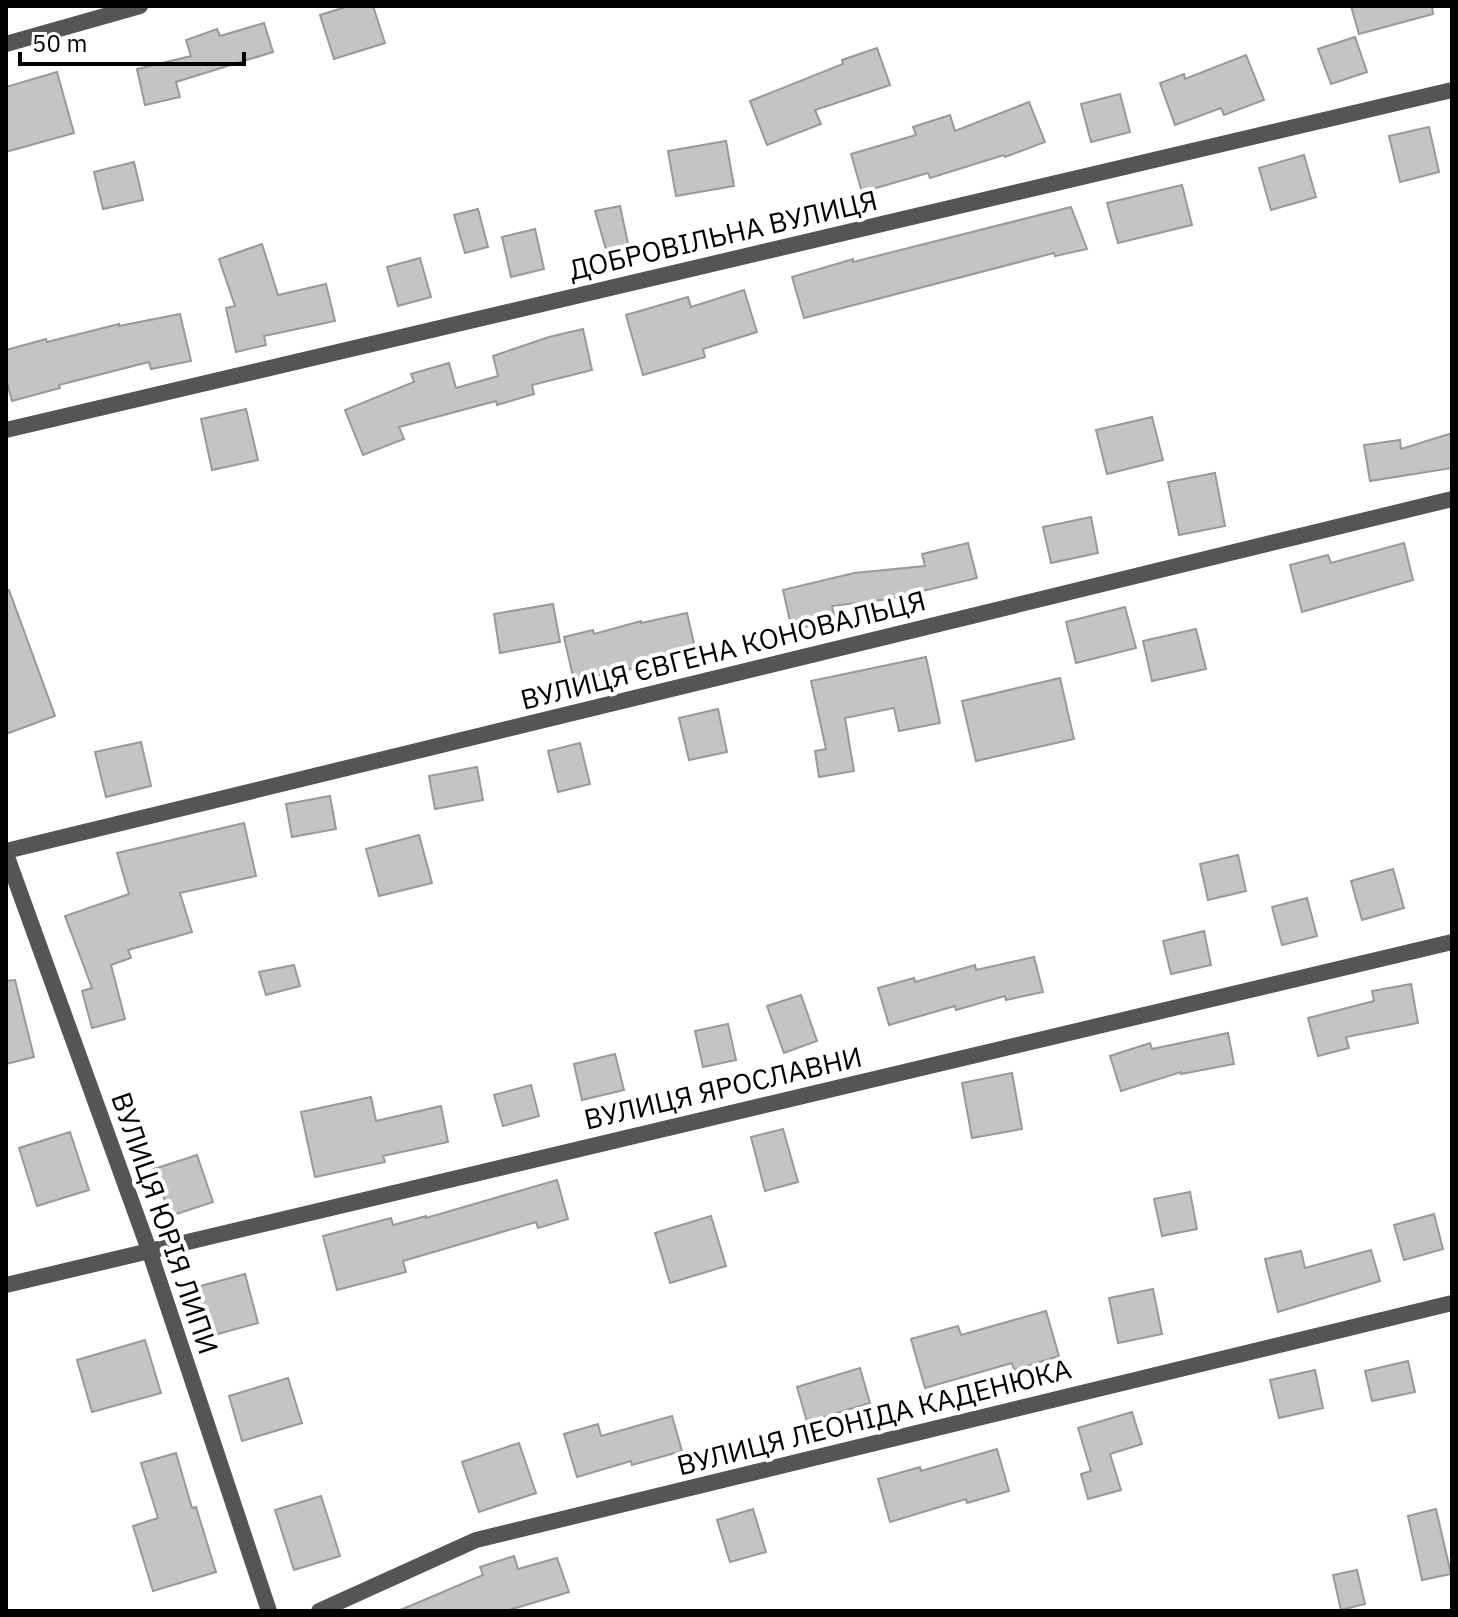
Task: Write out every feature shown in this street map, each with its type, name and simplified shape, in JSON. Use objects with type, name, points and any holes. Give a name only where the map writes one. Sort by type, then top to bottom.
[{"type":"street","points":[[6,44],[140,6]]},
{"type":"street","name":"ДОБРОВІЛЬНА ВУЛИЦЯ","points":[[6,430],[1452,90]]},
{"type":"street","name":"ВУЛИЦЯ ЄВГЕНА КОНОВАЛЬЦЯ","points":[[6,853],[1452,499]]},
{"type":"street","name":"ВУЛИЦЯ ЮРІЯ ЛИПИ","points":[[6,853],[149,1250],[269,1611]]},
{"type":"street","name":"ВУЛИЦЯ ЯРОСЛАВНИ","points":[[6,1285],[1452,942]]},
{"type":"street","name":"ВУЛИЦЯ ЛЕОНІДА КАДЕНЮКА","points":[[319,1611],[476,1540],[1452,1303]]},
{"type":"building","points":[[349,6],[373,6],[385,43],[334,59],[320,15]]},
{"type":"building","points":[[1351,6],[1432,6],[1433,14],[1359,34]]},
{"type":"building","points":[[264,23],[273,52],[176,82],[180,97],[145,105],[137,69],[191,56],[186,40],[217,29],[220,36]]},
{"type":"building","points":[[1355,37],[1367,72],[1331,84],[1318,49]]},
{"type":"building","points":[[877,48],[890,85],[815,110],[821,124],[767,145],[750,101],[843,64],[842,60]]},
{"type":"building","points":[[1246,55],[1264,100],[1224,115],[1221,108],[1175,125],[1160,83],[1184,74],[1185,79]]},
{"type":"building","points":[[57,72],[74,133],[6,152],[6,87]]},
{"type":"building","points":[[1120,94],[1130,132],[1091,142],[1081,104]]},
{"type":"building","points":[[1029,102],[1045,142],[930,178],[928,173],[862,192],[851,154],[916,135],[913,127],[950,115],[955,131]]},
{"type":"building","points":[[1429,127],[1439,172],[1400,182],[1389,136]]},
{"type":"building","points":[[726,141],[734,186],[676,196],[668,151]]},
{"type":"building","points":[[1304,155],[1316,197],[1271,210],[1259,168]]},
{"type":"building","points":[[134,162],[143,200],[103,209],[94,172]]},
{"type":"building","points":[[1182,185],[1192,225],[1118,243],[1107,203]]},
{"type":"building","points":[[620,206],[629,248],[607,253],[595,211]]},
{"type":"building","points":[[1071,207],[1087,249],[1055,256],[1054,253],[804,318],[792,277],[853,259],[853,262]]},
{"type":"building","points":[[478,209],[488,247],[465,253],[454,215]]},
{"type":"building","points":[[535,229],[544,269],[511,277],[502,237]]},
{"type":"building","points":[[262,244],[278,295],[326,284],[335,321],[264,336],[266,345],[236,352],[226,308],[235,306],[219,259]]},
{"type":"building","points":[[420,258],[431,297],[398,306],[387,267]]},
{"type":"building","points":[[744,290],[757,332],[703,349],[705,357],[643,375],[626,315],[688,297],[691,307]]},
{"type":"building","points":[[180,314],[191,361],[151,369],[149,362],[59,385],[60,388],[12,401],[6,379],[6,350],[46,339],[47,342],[119,324]]},
{"type":"building","points":[[583,329],[592,370],[532,385],[534,394],[497,405],[496,401],[399,427],[404,439],[363,455],[345,410],[414,382],[411,374],[449,363],[456,388],[498,376],[493,356]]},
{"type":"building","points":[[246,409],[258,460],[212,470],[201,419]]},
{"type":"building","points":[[1152,417],[1163,460],[1107,474],[1096,430]]},
{"type":"building","points":[[1452,433],[1452,468],[1370,481],[1364,445],[1400,440],[1401,449]]},
{"type":"building","points":[[1215,473],[1225,526],[1179,535],[1168,482]]},
{"type":"building","points":[[1091,517],[1098,553],[1051,563],[1043,527]]},
{"type":"building","points":[[968,543],[977,578],[889,599],[832,606],[835,620],[792,630],[783,590],[854,573],[925,566],[922,554]]},
{"type":"building","points":[[1404,543],[1413,580],[1302,612],[1290,565],[1328,555],[1331,563]]},
{"type":"building","points":[[9,590],[55,716],[6,734],[6,591]]},
{"type":"building","points":[[553,604],[560,642],[500,653],[494,614]]},
{"type":"building","points":[[1125,607],[1136,648],[1076,663],[1066,622]]},
{"type":"building","points":[[687,613],[695,648],[651,658],[653,662],[621,672],[574,681],[564,637],[593,630],[594,634]]},
{"type":"building","points":[[1196,629],[1206,669],[1152,681],[1143,641]]},
{"type":"building","points":[[926,657],[940,723],[899,731],[894,708],[845,718],[854,771],[819,777],[815,751],[826,749],[811,681]]},
{"type":"building","points":[[1060,678],[1074,739],[976,761],[962,701]]},
{"type":"building","points":[[718,709],[727,752],[689,760],[679,718]]},
{"type":"building","points":[[141,742],[151,786],[106,797],[95,752]]},
{"type":"building","points":[[580,743],[590,784],[558,792],[548,751]]},
{"type":"building","points":[[477,767],[483,800],[435,809],[429,776]]},
{"type":"building","points":[[330,796],[336,829],[292,837],[286,804]]},
{"type":"building","points":[[244,823],[256,876],[180,893],[192,932],[128,950],[131,958],[111,965],[125,1019],[92,1028],[82,991],[92,988],[65,916],[129,894],[117,853]]},
{"type":"building","points":[[419,835],[432,883],[379,896],[366,849]]},
{"type":"building","points":[[1238,855],[1246,891],[1208,900],[1200,864]]},
{"type":"building","points":[[1393,869],[1404,908],[1362,920],[1351,881]]},
{"type":"building","points":[[1307,898],[1317,936],[1282,945],[1272,907]]},
{"type":"building","points":[[1204,931],[1211,965],[1171,974],[1163,941]]},
{"type":"building","points":[[1034,957],[1043,992],[1006,1000],[1005,996],[956,1010],[955,1006],[889,1025],[878,988],[914,978],[915,982],[975,965],[976,970]]},
{"type":"building","points":[[294,965],[300,986],[266,995],[259,972]]},
{"type":"building","points":[[15,980],[34,1057],[6,1064],[6,981]]},
{"type":"building","points":[[1411,984],[1418,1023],[1346,1037],[1349,1048],[1318,1056],[1308,1018],[1374,1001],[1372,991]]},
{"type":"building","points":[[801,995],[817,1041],[784,1053],[767,1006]]},
{"type":"building","points":[[728,1024],[736,1060],[703,1067],[695,1031]]},
{"type":"building","points":[[1228,1033],[1234,1064],[1181,1072],[1121,1091],[1110,1056],[1150,1043],[1152,1049]]},
{"type":"building","points":[[615,1054],[624,1090],[582,1100],[574,1064]]},
{"type":"building","points":[[1012,1073],[1022,1129],[972,1138],[962,1083]]},
{"type":"building","points":[[531,1085],[539,1116],[503,1126],[494,1095]]},
{"type":"building","points":[[371,1097],[376,1121],[441,1106],[448,1142],[383,1156],[385,1162],[315,1177],[301,1112]]},
{"type":"building","points":[[783,1129],[798,1182],[765,1191],[751,1137]]},
{"type":"building","points":[[70,1132],[89,1190],[37,1206],[19,1148]]},
{"type":"building","points":[[197,1155],[213,1202],[170,1216],[154,1169]]},
{"type":"building","points":[[557,1180],[568,1219],[538,1228],[536,1222],[403,1261],[406,1272],[337,1290],[323,1236],[391,1218],[393,1225],[426,1218]]},
{"type":"building","points":[[1190,1192],[1197,1229],[1162,1236],[1154,1199]]},
{"type":"building","points":[[1434,1214],[1443,1249],[1404,1260],[1394,1225]]},
{"type":"building","points":[[711,1216],[726,1266],[670,1283],[655,1233]]},
{"type":"building","points":[[1371,1250],[1380,1281],[1278,1312],[1265,1259],[1301,1251],[1305,1268]]},
{"type":"building","points":[[245,1274],[258,1323],[207,1337],[193,1288]]},
{"type":"building","points":[[1153,1289],[1162,1334],[1118,1343],[1109,1298]]},
{"type":"building","points":[[1046,1311],[1059,1356],[1014,1370],[1012,1363],[925,1388],[911,1339],[958,1326],[961,1335]]},
{"type":"building","points":[[145,1340],[161,1393],[92,1412],[77,1360]]},
{"type":"building","points":[[1408,1361],[1415,1392],[1372,1401],[1365,1371]]},
{"type":"building","points":[[860,1368],[870,1403],[807,1422],[797,1387]]},
{"type":"building","points":[[1315,1370],[1323,1408],[1279,1418],[1270,1380]]},
{"type":"building","points":[[288,1378],[302,1423],[242,1441],[229,1396]]},
{"type":"building","points":[[1132,1412],[1142,1444],[1110,1454],[1121,1490],[1088,1499],[1081,1474],[1091,1471],[1078,1428]]},
{"type":"building","points":[[672,1416],[682,1451],[632,1465],[631,1461],[577,1477],[564,1434],[598,1424],[601,1436]]},
{"type":"building","points":[[519,1443],[536,1493],[479,1512],[462,1462]]},
{"type":"building","points":[[997,1449],[1009,1491],[967,1503],[966,1499],[890,1522],[878,1479],[920,1467],[921,1471]]},
{"type":"building","points":[[176,1453],[216,1572],[153,1591],[133,1526],[158,1518],[141,1463]]},
{"type":"building","points":[[321,1496],[340,1556],[294,1570],[275,1510]]},
{"type":"building","points":[[753,1509],[766,1552],[730,1562],[717,1520]]},
{"type":"building","points":[[1436,1509],[1451,1574],[1422,1580],[1408,1516]]},
{"type":"building","points":[[514,1556],[518,1569],[557,1558],[569,1592],[506,1611],[398,1611],[483,1575],[480,1567]]},
{"type":"building","points":[[1357,1570],[1365,1604],[1341,1610],[1333,1575]]}]
